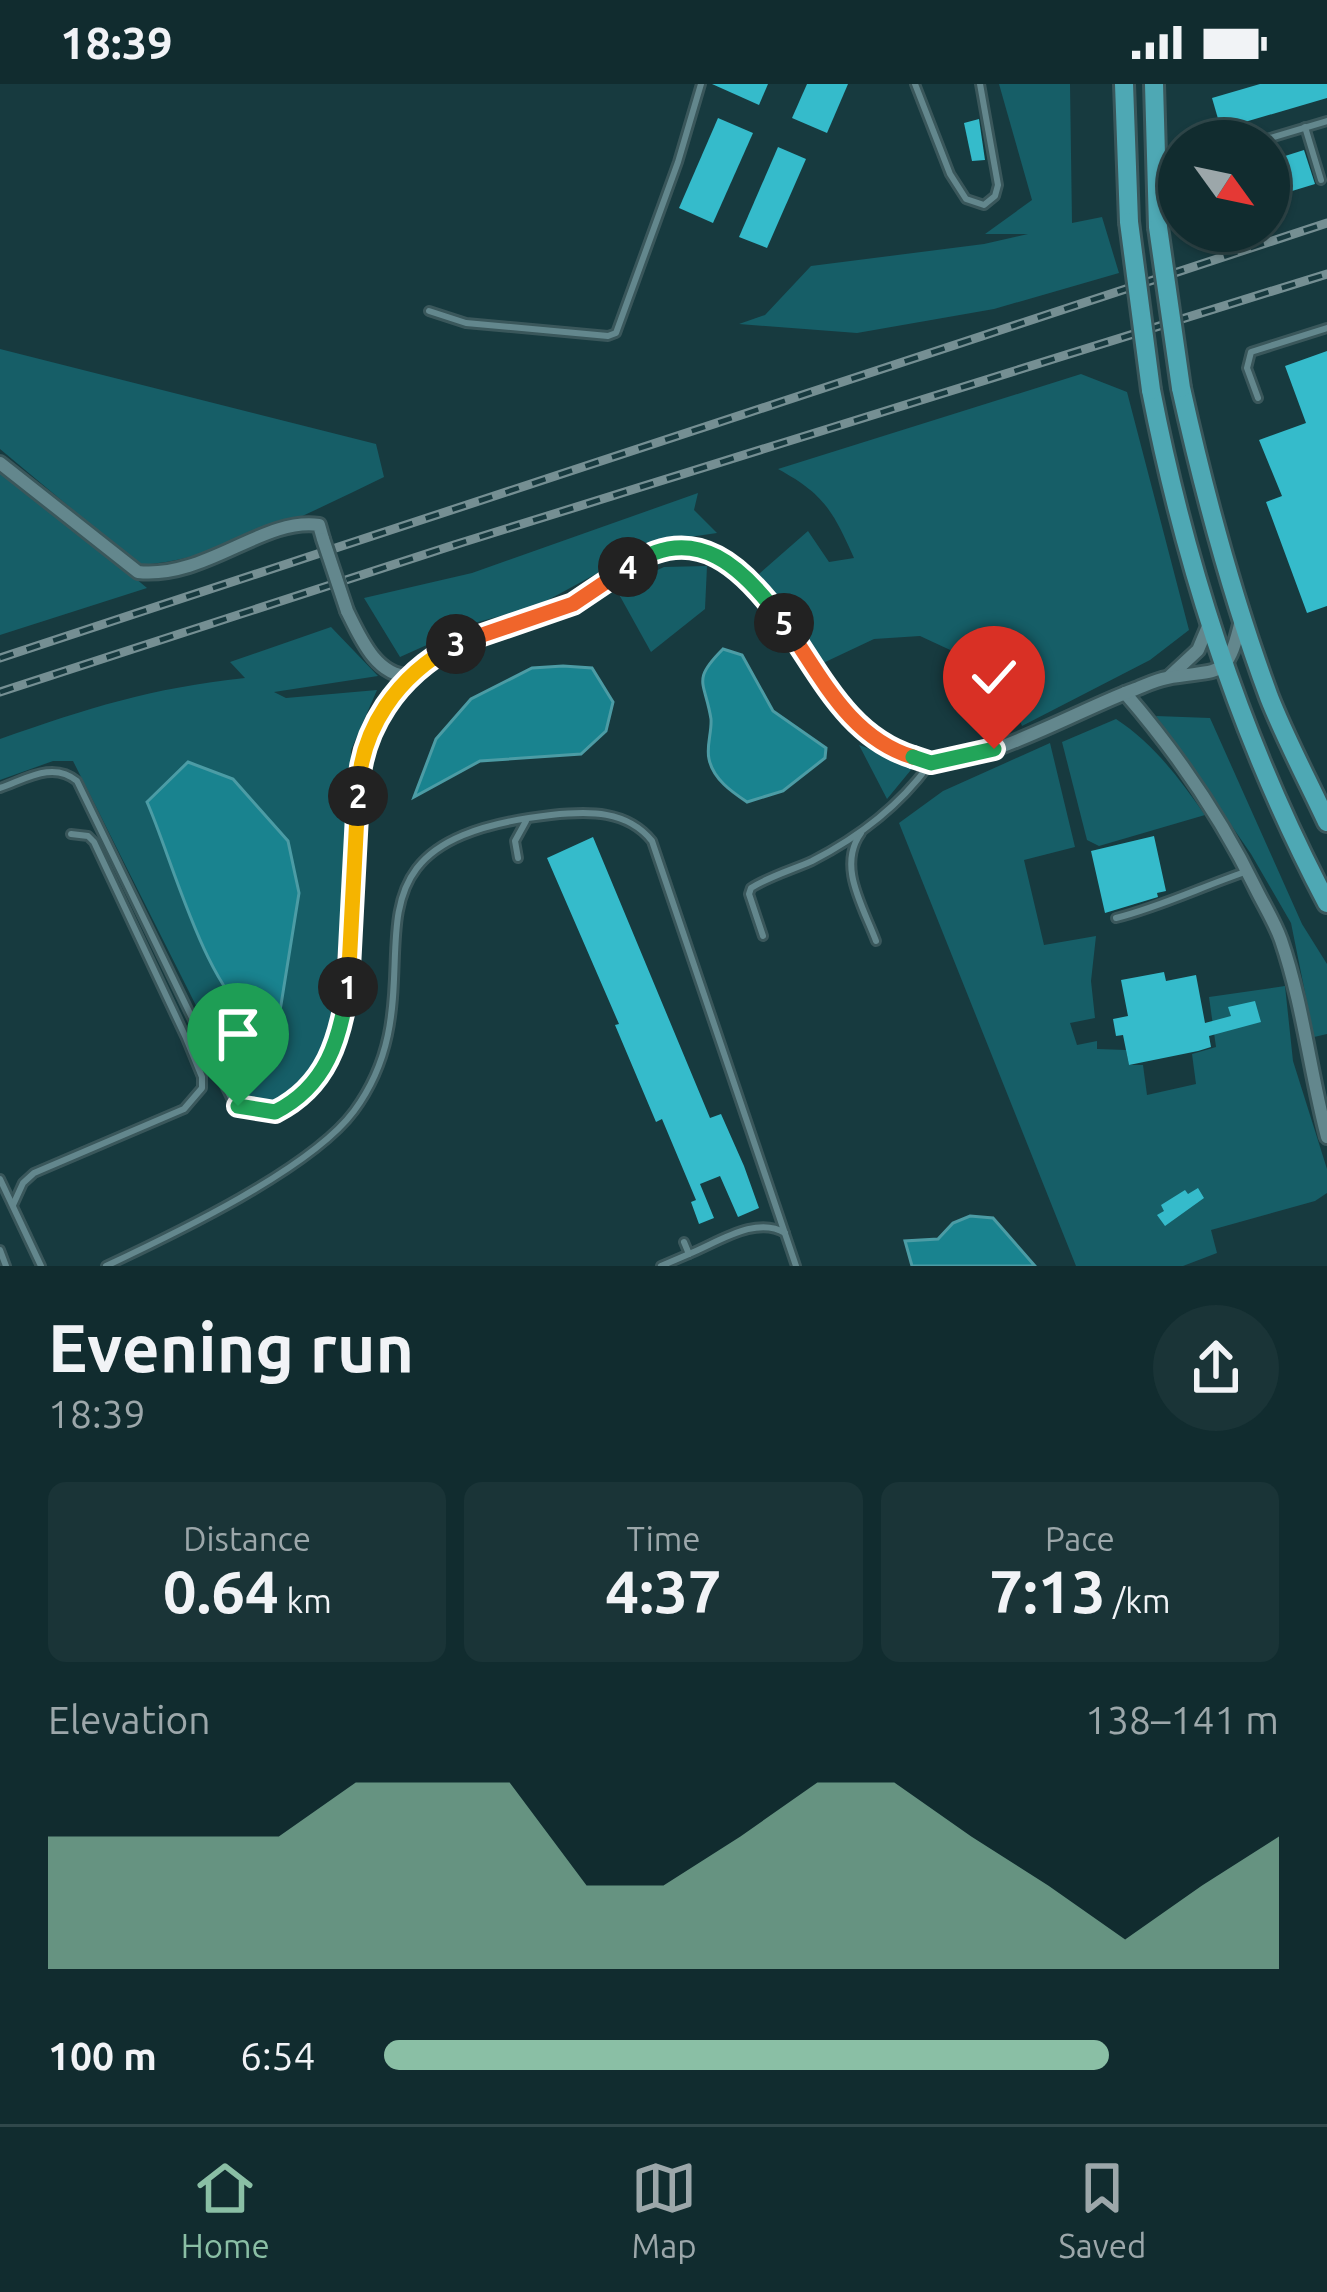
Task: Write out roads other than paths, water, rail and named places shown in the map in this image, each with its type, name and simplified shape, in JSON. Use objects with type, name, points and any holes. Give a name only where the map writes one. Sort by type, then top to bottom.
[{"type":"highway","points":[[1124,84],[1130,222],[1151,390],[1171,490],[1222,668],[1260,766],[1327,903]]},
{"type":"highway","points":[[1154,84],[1158,227],[1181,388],[1202,481],[1271,701],[1327,822]]},
{"type":"street","points":[[0,463],[138,572],[162,575],[195,567],[290,526],[320,525],[347,611],[374,656],[395,675],[410,676]]},
{"type":"street","points":[[361,762],[386,704],[410,676],[454,645],[573,604],[650,554],[688,548],[722,557],[769,603],[836,700],[867,736],[931,763],[994,749],[1168,677],[1204,675],[1222,668],[1235,648],[1242,618]]},
{"type":"street","points":[[1168,677],[1198,650],[1208,624]]},
{"type":"street","points":[[1125,693],[1160,734],[1248,870],[1280,938],[1327,1137]]},
{"type":"lane","points":[[429,311],[466,323],[616,333],[701,84]]},
{"type":"lane","points":[[915,84],[950,174],[966,199],[984,205],[998,185],[980,84]]},
{"type":"lane","points":[[1290,132],[1327,121]]},
{"type":"lane","points":[[1305,128],[1321,180]]},
{"type":"lane","points":[[1258,398],[1247,368],[1251,352],[1327,328]]},
{"type":"lane","points":[[0,788],[53,770],[76,781],[231,1098],[244,1110],[275,1112],[316,1078],[338,1044],[350,978],[361,762]]},
{"type":"lane","points":[[763,936],[751,888],[813,860],[863,830],[908,791],[931,763]]},
{"type":"lane","points":[[106,1266],[211,1212],[310,1154],[336,1133],[369,1088],[385,1050],[398,911],[410,875],[439,846],[461,835],[529,819],[583,813],[627,818],[652,842],[796,1266]]},
{"type":"lane","points":[[518,858],[515,841],[529,819]]},
{"type":"lane","points":[[863,830],[851,846],[848,864],[876,940]]},
{"type":"lane","points":[[14,1204],[23,1183],[34,1173],[184,1109],[202,1088],[186,1038],[94,842],[88,836],[71,834]]},
{"type":"lane","points":[[1116,918],[1160,907],[1248,870]]},
{"type":"lane","points":[[0,1179],[41,1266]]},
{"type":"lane","points":[[661,1266],[758,1226],[785,1233]]},
{"type":"lane","points":[[684,1242],[689,1254]]},
{"type":"lane","points":[[0,1250],[6,1266]]},
{"type":"railway","points":[[0,658],[1327,223]]},
{"type":"railway","points":[[0,692],[454,545],[1327,274]]}]
